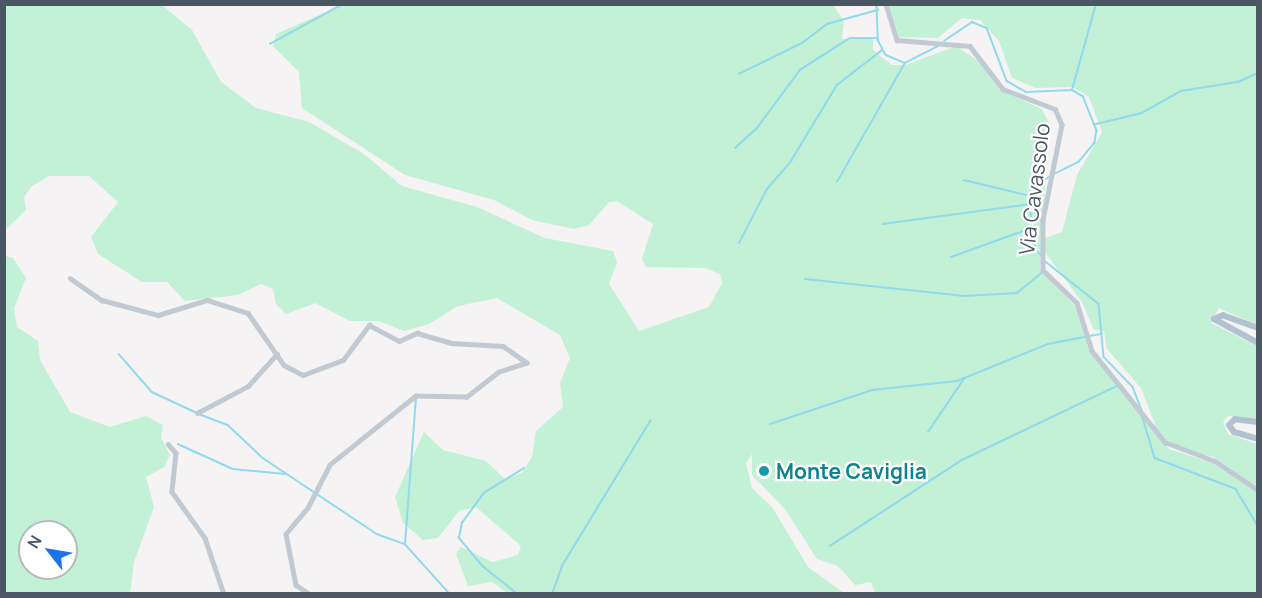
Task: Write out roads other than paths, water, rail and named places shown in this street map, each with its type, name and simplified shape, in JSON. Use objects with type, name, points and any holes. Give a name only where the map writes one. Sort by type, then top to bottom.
[{"type":"main road","points":[[1257,328],[1223,315],[1214,319],[1257,343]]},
{"type":"main road","points":[[1257,422],[1235,419],[1229,427],[1257,439]]},
{"type":"street","name":"Via Cavassolo","points":[[886,4],[897,40],[949,43],[976,50],[1003,88],[1055,109],[1062,125],[1041,238],[1041,262],[1045,273],[1077,303],[1092,351],[1115,377],[1130,404],[1171,447],[1215,461],[1257,490]]},
{"type":"street","points":[[70,278],[102,300],[158,315],[207,300],[248,314],[277,354],[303,375],[343,360],[363,328],[376,325],[399,341],[417,333],[451,343],[503,346],[528,365],[499,372],[467,397],[426,394],[400,404],[364,443],[330,465],[308,508],[286,534],[296,585],[310,594]]},
{"type":"street","points":[[196,413],[248,386],[277,354]]},
{"type":"street","points":[[168,444],[176,453],[172,492],[205,538],[224,594]]},
{"type":"waterway","points":[[270,44],[343,4]]},
{"type":"waterway","points":[[877,4],[878,40],[886,55],[905,63],[938,46]]},
{"type":"waterway","points":[[1072,90],[1096,4]]},
{"type":"waterway","points":[[739,74],[802,43],[827,24],[878,10]]},
{"type":"waterway","points":[[944,41],[972,22],[987,28],[1007,81],[1026,92],[1072,90],[1083,96],[1097,130],[1095,143],[1079,162],[1054,175]]},
{"type":"waterway","points":[[735,148],[757,128],[800,70],[850,38],[876,38]]},
{"type":"waterway","points":[[739,243],[767,189],[791,161],[837,85],[881,51]]},
{"type":"waterway","points":[[837,182],[905,63]]},
{"type":"waterway","points":[[1096,124],[1142,113],[1181,91],[1238,82],[1258,73]]},
{"type":"waterway","points":[[1042,257],[1035,249],[1030,210],[1036,187],[1049,177]]},
{"type":"waterway","points":[[964,180],[1031,196]]},
{"type":"waterway","points":[[883,224],[1030,204]]},
{"type":"waterway","points":[[951,257],[1029,229]]},
{"type":"waterway","points":[[1045,261],[1099,304],[1104,357],[1133,387],[1142,411]]},
{"type":"waterway","points":[[805,279],[964,296],[1017,293],[1043,272]]},
{"type":"waterway","points":[[1089,336],[1102,334]]},
{"type":"waterway","points":[[770,424],[872,390],[957,381],[1048,344],[1085,337]]},
{"type":"waterway","points":[[119,354],[152,392],[195,412]]},
{"type":"waterway","points":[[928,432],[964,379]]},
{"type":"waterway","points":[[830,546],[962,460],[1117,386]]},
{"type":"waterway","points":[[405,544],[416,399]]},
{"type":"waterway","points":[[199,414],[228,425],[263,458],[377,534],[405,544],[450,594]]},
{"type":"waterway","points":[[1142,415],[1155,458],[1236,489],[1258,526]]},
{"type":"waterway","points":[[552,594],[562,566],[650,421]]},
{"type":"waterway","points":[[178,444],[233,469],[285,474]]},
{"type":"waterway","points":[[517,594],[483,567],[459,538],[462,523],[484,493],[524,468]]},
{"type":"waterway","points":[[880,593],[895,594]]},
{"type":"waterway","points":[[1243,594],[1258,593]]},
{"type":"place","name":"Monte Caviglia","points":[[764,471]]}]
